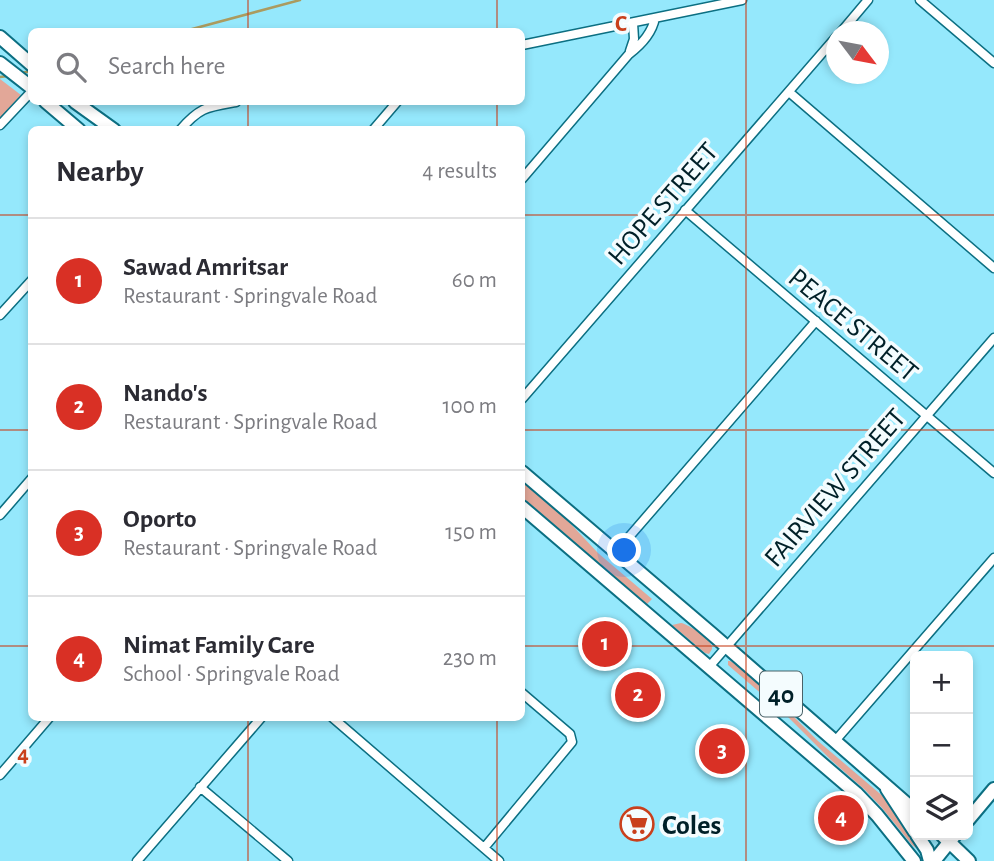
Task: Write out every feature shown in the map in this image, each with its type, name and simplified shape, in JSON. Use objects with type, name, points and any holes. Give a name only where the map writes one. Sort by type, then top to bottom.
[{"type":"main road","points":[[0,37],[28,62]]},
{"type":"main road","points":[[1,63],[28,86]]},
{"type":"main road","points":[[50,105],[74,126]]},
{"type":"main road","points":[[79,105],[108,126]]},
{"type":"main road","name":"40","points":[[525,475],[910,804]]},
{"type":"main road","name":"40","points":[[525,510],[856,793],[914,861]]},
{"type":"main road","points":[[881,779],[910,824]]},
{"type":"main road","points":[[974,806],[994,789]]},
{"type":"main road","points":[[921,840],[932,861],[947,840]]},
{"type":"main road","points":[[944,861],[948,840]]},
{"type":"main road","points":[[949,840],[951,861]]},
{"type":"main road","points":[[952,840],[969,861]]},
{"type":"street","points":[[525,44],[742,0]]},
{"type":"street","points":[[850,21],[868,0]]},
{"type":"street","points":[[920,0],[994,63]]},
{"type":"street","points":[[525,175],[629,54],[638,47],[654,25],[655,18]]},
{"type":"street","points":[[629,54],[634,38],[633,23]]},
{"type":"street","name":"HOPE STREET","points":[[525,396],[826,49]]},
{"type":"street","points":[[0,125],[28,92]]},
{"type":"street","points":[[789,92],[994,268]]},
{"type":"street","points":[[184,126],[196,113],[206,107],[218,105]]},
{"type":"street","points":[[376,126],[394,105]]},
{"type":"street","name":"PEACE STREET","points":[[685,210],[994,473]]},
{"type":"street","points":[[0,315],[28,284]]},
{"type":"street","points":[[616,552],[816,321]]},
{"type":"street","name":"FAIRVIEW STREET","points":[[709,667],[994,338]]},
{"type":"street","points":[[0,515],[28,483]]},
{"type":"street","points":[[835,741],[994,558]]},
{"type":"street","points":[[484,848],[572,742],[570,734],[525,696]]},
{"type":"street","points":[[0,775],[46,721]]},
{"type":"street","points":[[137,861],[258,721]]},
{"type":"street","points":[[336,721],[499,861]]},
{"type":"street","points":[[200,787],[288,861]]},
{"type":"shaded area","points":[[0,79],[21,95],[0,118]]},
{"type":"shaded area","points":[[525,484],[568,521],[598,553],[652,599],[647,604],[525,500]]},
{"type":"shaded area","points":[[681,623],[709,641],[712,649],[709,654],[672,625]]},
{"type":"shaded area","points":[[728,661],[736,664],[818,741],[885,798],[910,833],[910,840],[915,840],[919,846],[916,848],[912,845],[865,790],[728,665]]},
{"type":"waterway","points":[[196,28],[300,0]]},
{"type":"waterway","points":[[21,73],[28,72]]},
{"type":"waterway","points":[[0,77],[8,76]]},
{"type":"place","name":"Sawad Amritsar","points":[[605,644]]},
{"type":"place","name":"Nando's","points":[[638,695]]},
{"type":"place","name":"Oporto","points":[[722,751]]},
{"type":"place","name":"Nimat Family Care","points":[[841,818]]},
{"type":"place","name":"Coles","points":[[637,824]]}]
